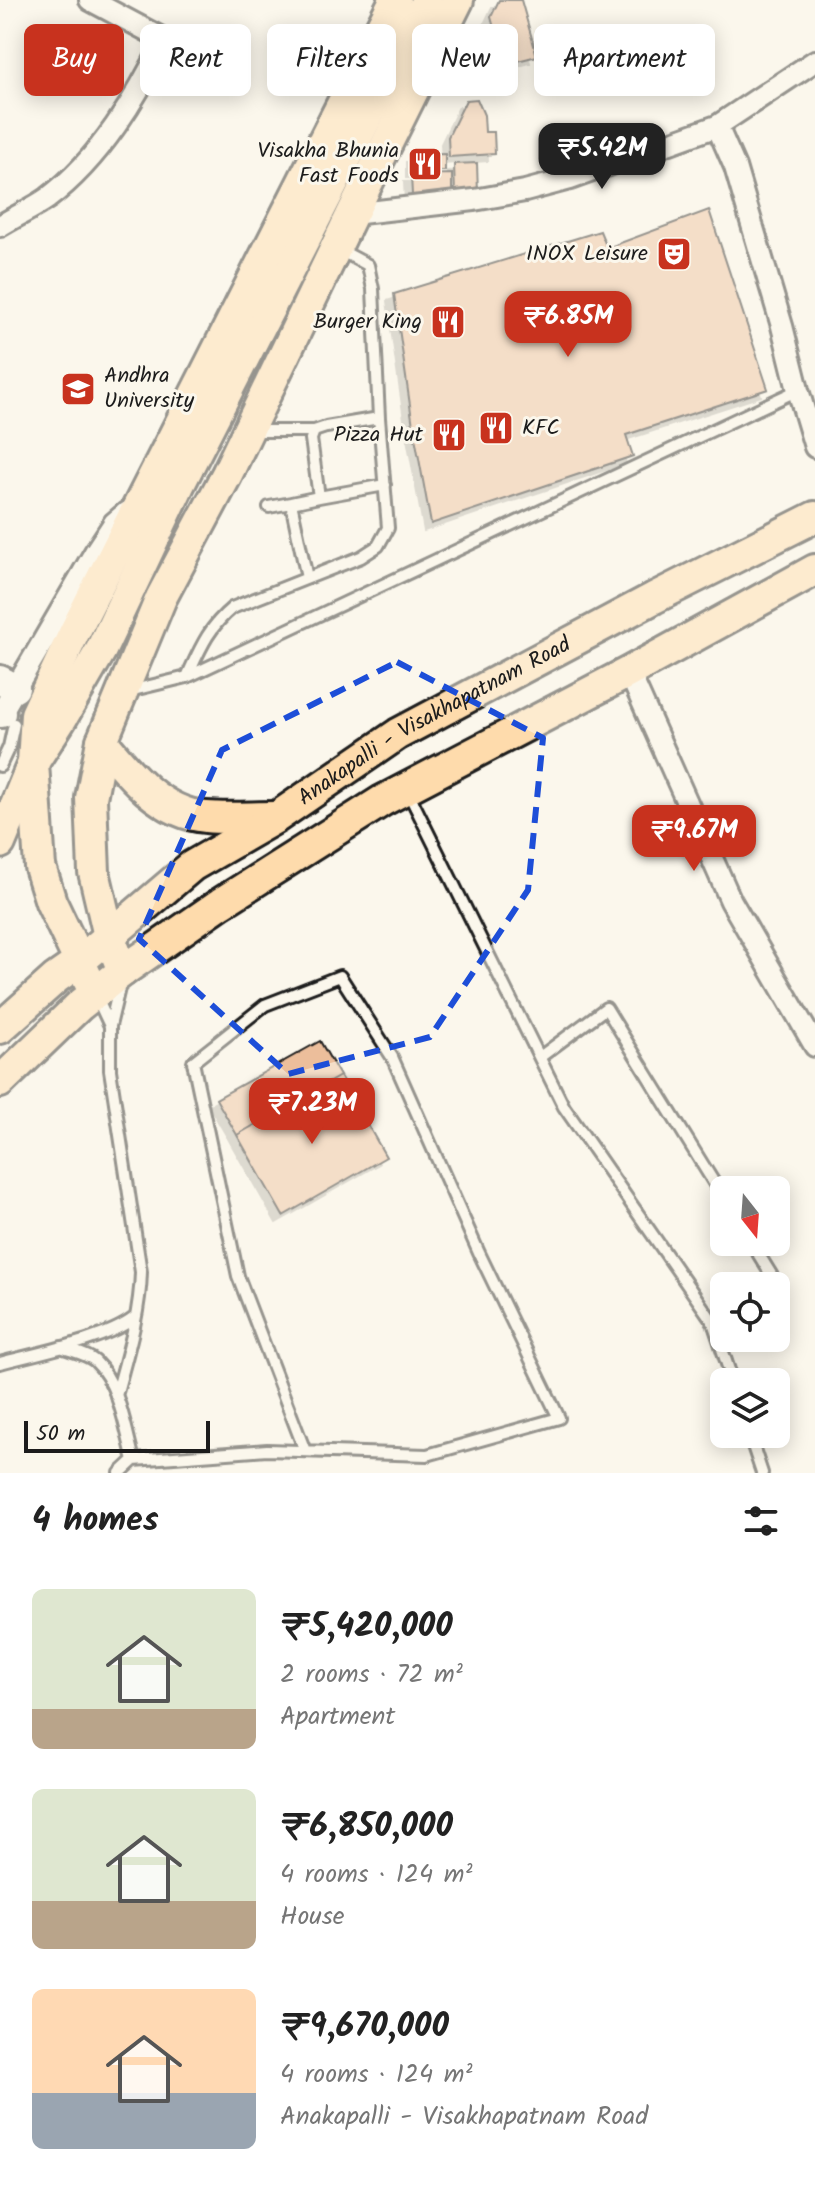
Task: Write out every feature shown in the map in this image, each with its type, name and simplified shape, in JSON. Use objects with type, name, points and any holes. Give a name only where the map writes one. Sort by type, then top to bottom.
[{"type":"main road","points":[[95,994],[51,902],[40,867],[33,763],[36,714],[395,0]]},
{"type":"main road","points":[[0,843],[33,763],[101,650],[179,485],[427,0]]},
{"type":"main road","points":[[123,971],[109,936],[94,872],[91,798],[102,741],[161,598],[248,430],[458,0]]},
{"type":"main road","name":"Anakapalli - Visakhapatnam Road","points":[[0,1028],[192,866],[277,817],[398,734],[654,598],[815,517]]},
{"type":"main road","name":"Anakapalli - Visakhapatnam Road","points":[[0,1082],[79,1006],[123,971],[221,903],[382,801],[629,672],[815,570]]},
{"type":"main road","points":[[102,741],[144,788],[171,808],[203,817],[277,817]]},
{"type":"street","points":[[94,1],[140,26]]},
{"type":"street","points":[[352,214],[474,200],[570,179],[717,126],[815,61]]},
{"type":"street","points":[[0,226],[47,198],[86,162],[110,133],[140,84]]},
{"type":"street","points":[[717,126],[735,167],[798,390],[811,415],[815,447]]},
{"type":"street","points":[[4,716],[8,684],[114,523],[141,501]]},
{"type":"street","points":[[629,672],[731,901],[815,1046]]},
{"type":"lane","points":[[187,677],[206,635],[216,621],[232,608],[361,557],[378,546],[388,528],[373,289],[368,265],[336,248]]},
{"type":"lane","points":[[123,692],[187,677],[798,390]]},
{"type":"lane","points":[[248,430],[314,431],[379,418]]},
{"type":"lane","points":[[314,431],[311,453],[319,497]]},
{"type":"lane","points":[[269,507],[385,485]]},
{"type":"lane","points":[[291,503],[307,578]]},
{"type":"lane","points":[[4,716],[33,763]]},
{"type":"lane","points":[[0,766],[9,747],[4,716]]},
{"type":"lane","points":[[407,788],[564,1107],[710,1318]]},
{"type":"lane","points":[[116,1396],[140,1302],[141,1272],[110,1070],[110,1026],[123,971]]},
{"type":"lane","points":[[120,1473],[134,1460],[267,1450],[427,1455],[559,1418],[479,1253],[392,1057],[340,976],[265,1005],[193,1062],[238,1276],[305,1451]]},
{"type":"lane","points":[[95,994],[110,1026]]},
{"type":"lane","points":[[540,1057],[606,1008],[710,1176]]},
{"type":"lane","points":[[0,1363],[122,1327],[134,1318]]},
{"type":"lane","points":[[61,1347],[93,1359],[105,1374],[116,1396],[134,1460]]},
{"type":"lane","points":[[754,1448],[762,1473]]},
{"type":"highlighted area","points":[[397,662],[543,738],[528,890],[430,1037],[288,1074],[139,939],[222,750]]},
{"type":"building","points":[[499,0],[521,0],[534,46],[534,57],[518,61],[518,24],[493,24],[491,17]]},
{"type":"building","points":[[477,99],[484,115],[485,132],[494,132],[495,154],[449,157],[448,137],[466,100]]},
{"type":"building","points":[[445,154],[445,171],[413,171],[413,155]]},
{"type":"building","points":[[477,163],[478,194],[455,195],[454,164]]},
{"type":"building","points":[[452,174],[452,194],[412,195],[411,175]]},
{"type":"building","points":[[709,210],[768,389],[626,435],[633,456],[431,524],[394,294],[600,231],[607,248]]},
{"type":"building","points":[[320,1041],[340,1076],[237,1135],[216,1099]]},
{"type":"building","points":[[340,1076],[386,1157],[283,1216],[237,1135]]},
{"type":"place","name":"Visakha Bhunia Fast Foods","points":[[425,164]]},
{"type":"place","name":"INOX Leisure","points":[[674,254]]},
{"type":"place","name":"Burger King","points":[[448,322]]},
{"type":"place","name":"Andhra University","points":[[78,389]]},
{"type":"place","name":"KFC","points":[[496,428]]},
{"type":"place","name":"Pizza Hut","points":[[449,435]]}]
